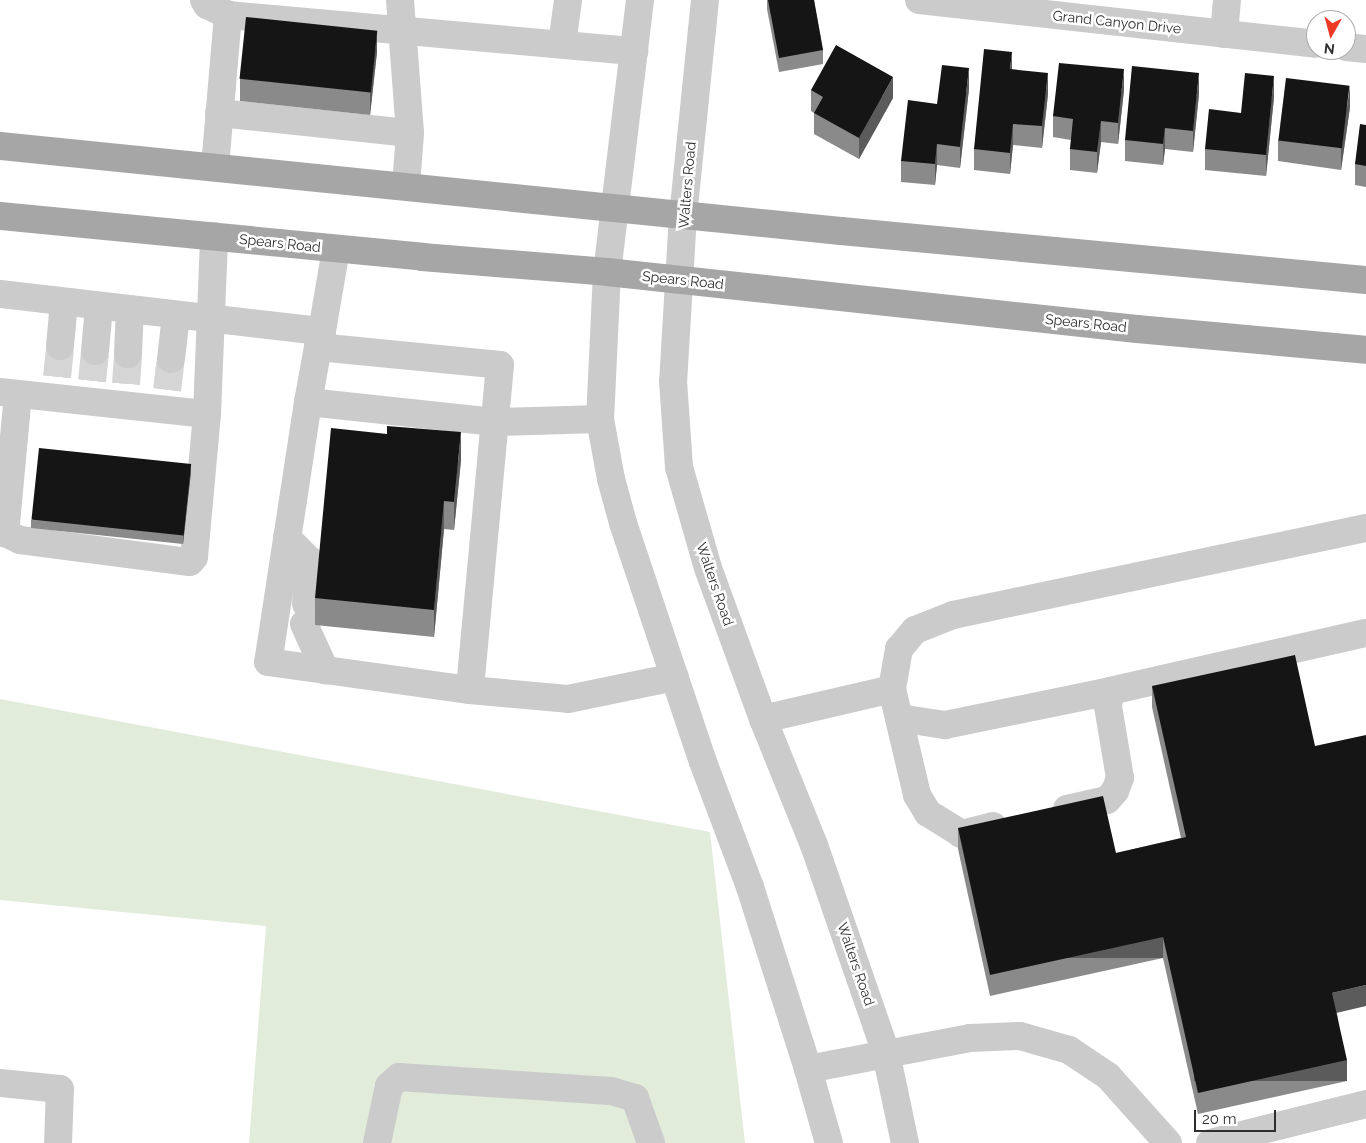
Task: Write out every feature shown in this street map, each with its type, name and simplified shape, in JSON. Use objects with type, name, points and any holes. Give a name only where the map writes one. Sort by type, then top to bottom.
[{"type":"main road","points":[[0,146],[683,215],[1366,280]]},
{"type":"main road","name":"Spears Road","points":[[0,216],[336,249],[680,279],[1137,329],[1366,350]]},
{"type":"street","points":[[204,0],[207,5],[228,15],[272,29],[349,37],[403,29],[634,51]]},
{"type":"street","points":[[400,0],[410,133],[406,186]]},
{"type":"street","points":[[562,44],[568,0]]},
{"type":"street","points":[[640,0],[614,208],[608,272],[600,419],[611,480],[623,523],[703,762],[750,887],[808,1069],[828,1143]]},
{"type":"street","name":"Walters Road","points":[[705,0],[683,215],[673,381],[679,467],[708,568],[763,719],[814,845],[886,1053],[905,1143]]},
{"type":"street","name":"Grand Canyon Drive","points":[[919,0],[1306,43]]},
{"type":"street","points":[[1224,34],[1227,0]]},
{"type":"street","points":[[215,168],[228,15]]},
{"type":"street","points":[[219,113],[265,111],[296,114],[341,119],[410,133]]},
{"type":"street","points":[[207,414],[166,400],[125,395],[55,388],[9,393],[4,533],[20,540],[190,562],[194,557],[207,414],[214,236]]},
{"type":"street","points":[[336,249],[308,402],[268,662],[470,690],[568,699],[675,677]]},
{"type":"street","points":[[0,294],[212,319],[320,339],[500,364],[470,690]]},
{"type":"street","points":[[60,346],[64,302]]},
{"type":"street","points":[[95,351],[99,306]]},
{"type":"street","points":[[128,354],[130,310]]},
{"type":"street","points":[[171,359],[176,315]]},
{"type":"street","points":[[308,402],[495,422],[600,419]]},
{"type":"street","points":[[1016,821],[961,834],[928,813],[917,795],[892,689],[899,649],[915,630],[953,615],[1366,528]]},
{"type":"street","points":[[287,538],[308,559],[305,614],[325,670]]},
{"type":"street","points":[[899,718],[945,725],[1110,691],[1366,633]]},
{"type":"street","points":[[763,719],[892,689]]},
{"type":"street","points":[[1043,815],[1108,800],[1115,791],[1120,778],[1108,706],[1110,691]]},
{"type":"street","points":[[808,1069],[970,1038],[1020,1036],[1069,1050],[1108,1076],[1168,1143]]},
{"type":"street","points":[[378,1143],[389,1086],[399,1077],[426,1077],[495,1085],[611,1091],[635,1098],[651,1143]]},
{"type":"street","points":[[0,1083],[60,1089],[58,1143]]},
{"type":"street","points":[[1210,1143],[1366,1104]]},
{"type":"green space","points":[[0,699],[710,832],[745,1143],[249,1143],[266,926],[0,900]]},
{"type":"building","points":[[768,0],[814,0],[823,50],[779,58]]},
{"type":"building","points":[[246,17],[377,31],[371,92],[240,79]]},
{"type":"building","points":[[836,45],[893,77],[859,138],[814,113],[823,97],[811,90]]},
{"type":"building","points":[[984,49],[1012,52],[1010,69],[1048,73],[1042,126],[1013,124],[1010,153],[974,149]]},
{"type":"building","points":[[1059,63],[1124,69],[1118,123],[1101,121],[1097,152],[1070,149],[1073,119],[1053,116]]},
{"type":"building","points":[[942,65],[969,68],[960,147],[937,144],[935,164],[901,161],[908,100],[937,104]]},
{"type":"building","points":[[1132,66],[1199,73],[1193,131],[1165,128],[1163,144],[1125,140]]},
{"type":"building","points":[[1245,73],[1274,76],[1266,155],[1205,149],[1209,109],[1241,113]]},
{"type":"building","points":[[1286,78],[1350,86],[1342,148],[1278,141]]},
{"type":"building","points":[[1360,124],[1366,125],[1366,166],[1355,164]]},
{"type":"building","points":[[387,426],[461,432],[454,502],[444,501],[434,610],[315,598],[331,428],[387,434]]},
{"type":"building","points":[[39,448],[191,464],[184,536],[31,520]]},
{"type":"building","points":[[1295,655],[1315,746],[1366,735],[1366,985],[1332,993],[1347,1060],[1198,1093],[1163,937],[990,975],[958,828],[1103,796],[1116,853],[1186,837],[1152,686]]},
{"type":"tunnel","points":[[57,377],[60,346]]},
{"type":"tunnel","points":[[92,381],[95,351]]},
{"type":"tunnel","points":[[126,384],[128,354]]},
{"type":"tunnel","points":[[167,390],[171,359]]}]
